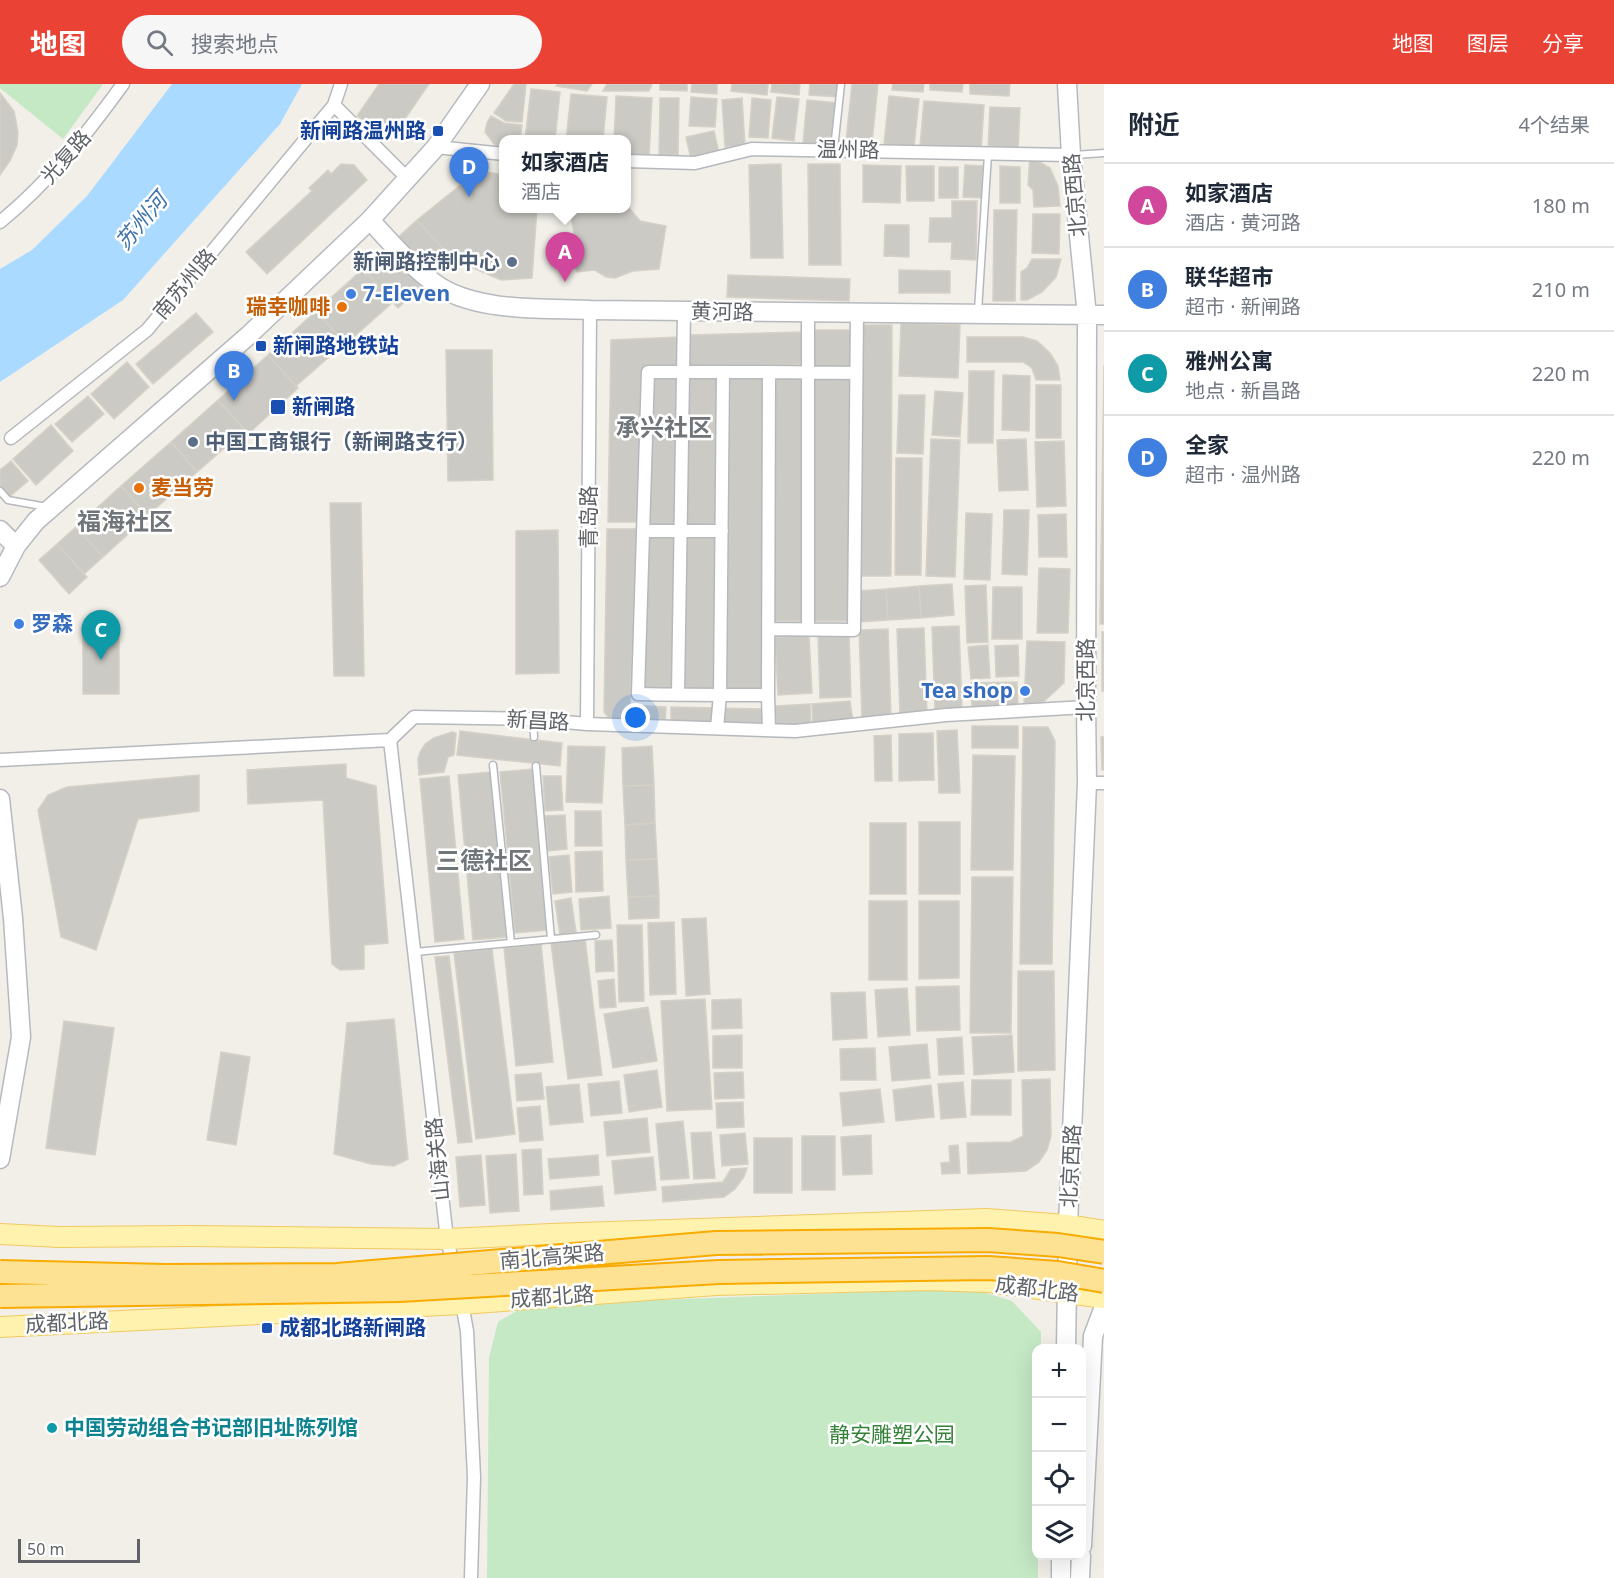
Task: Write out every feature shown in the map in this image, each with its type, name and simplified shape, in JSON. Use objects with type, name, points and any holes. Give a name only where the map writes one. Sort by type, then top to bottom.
[{"type":"highway","name":"南北高架路","points":[[0,1272],[165,1276],[337,1275],[716,1243],[988,1240],[1104,1251]]},
{"type":"highway","name":"南北高架路","points":[[0,1296],[399,1290],[719,1272],[988,1268],[1058,1274],[1104,1281]]},
{"type":"main road","points":[[0,577],[16,546],[51,507],[249,335],[370,220],[436,147],[480,84]]},
{"type":"main road","name":"北京西路","points":[[1066,1344],[1068,1224],[1096,783],[1086,707],[1095,315],[1071,155],[1067,84]]},
{"type":"main road","name":"黄河路","points":[[370,220],[408,261],[443,288],[470,300],[511,306],[590,310],[1095,315]]},
{"type":"main road","points":[[0,530],[16,546]]},
{"type":"main road","points":[[0,799],[14,918],[21,1037],[0,1159]]},
{"type":"main road","points":[[0,1233],[59,1237],[447,1239],[986,1219],[1068,1224],[1104,1231]]},
{"type":"main road","name":"成都北路","points":[[0,1327],[462,1304],[716,1285],[927,1280],[988,1282],[1104,1298]]},
{"type":"main road","points":[[1084,1506],[1093,1336],[1104,1307]]},
{"type":"main road","points":[[1061,1560],[1061,1578]]},
{"type":"main road","points":[[1080,1578],[1081,1560]]},
{"type":"street","name":"光复路","points":[[0,222],[30,196],[64,161],[123,84]]},
{"type":"street","name":"南苏州路","points":[[10,438],[147,330],[334,105],[342,84]]},
{"type":"street","points":[[334,105],[408,178]]},
{"type":"street","points":[[436,147],[499,153]]},
{"type":"street","name":"温州路","points":[[631,161],[695,163],[752,149],[1071,155]]},
{"type":"street","name":"青岛路","points":[[587,724],[590,310]]},
{"type":"street","points":[[678,695],[684,311]]},
{"type":"street","points":[[808,313],[808,630]]},
{"type":"street","points":[[768,630],[854,630],[857,313]]},
{"type":"street","points":[[768,695],[638,694],[648,372],[856,373]]},
{"type":"street","points":[[717,728],[720,695],[723,372]]},
{"type":"street","points":[[769,372],[769,730]]},
{"type":"street","points":[[643,531],[722,531]]},
{"type":"street","name":"新昌路","points":[[390,740],[414,717],[533,719],[587,724],[795,731],[946,715],[1086,707]]},
{"type":"street","points":[[0,760],[390,740]]},
{"type":"street","name":"山海关路","points":[[390,740],[447,1239],[467,1331],[474,1477],[471,1578]]},
{"type":"lane","points":[[834,149],[841,84]]},
{"type":"lane","points":[[1071,155],[1104,153]]},
{"type":"lane","points":[[978,315],[988,154]]},
{"type":"lane","points":[[0,492],[8,500],[51,507]]},
{"type":"lane","points":[[533,719],[534,737]]},
{"type":"lane","points":[[493,765],[511,943]]},
{"type":"lane","points":[[536,766],[551,939]]},
{"type":"lane","points":[[415,952],[596,934]]},
{"type":"green space","points":[[0,84],[103,84],[63,139],[0,88]]},
{"type":"green space","name":"静安雕塑公园","points":[[969,1288],[1012,1301],[1041,1332],[1041,1344],[1032,1344],[1032,1560],[1038,1560],[1038,1578],[487,1578],[489,1358],[498,1322],[527,1305]]},
{"type":"water","name":"苏州河","points":[[172,84],[302,84],[280,124],[123,300],[0,382],[0,269],[32,250],[87,196]]},
{"type":"building","points":[[379,84],[429,84],[391,139],[357,116]]},
{"type":"building","points":[[514,84],[526,84],[522,122],[506,121],[494,113]]},
{"type":"building","points":[[558,84],[592,84],[587,91],[556,86]]},
{"type":"building","points":[[607,84],[652,84],[649,91],[603,91]]},
{"type":"building","points":[[660,84],[687,84],[687,91],[660,90]]},
{"type":"building","points":[[692,84],[717,84],[717,94],[691,92]]},
{"type":"building","points":[[732,84],[768,84],[767,95],[731,91]]},
{"type":"building","points":[[772,84],[800,84],[799,95],[771,92]]},
{"type":"building","points":[[810,84],[840,84],[839,97],[809,95]]},
{"type":"building","points":[[852,84],[878,84],[872,143],[846,141]]},
{"type":"building","points":[[893,84],[924,84],[923,92],[892,90]]},
{"type":"building","points":[[930,84],[963,84],[962,92],[930,90]]},
{"type":"building","points":[[970,84],[1010,84],[1009,96],[970,94]]},
{"type":"building","points":[[531,89],[560,92],[556,135],[526,135]]},
{"type":"building","points":[[0,93],[14,111],[18,132],[17,145],[0,175]]},
{"type":"building","points":[[571,94],[607,97],[603,135],[567,135]]},
{"type":"building","points":[[616,96],[652,98],[649,158],[631,157],[631,135],[614,135]]},
{"type":"building","points":[[889,96],[919,99],[914,147],[884,144]]},
{"type":"building","points":[[691,97],[717,99],[715,127],[689,126]]},
{"type":"building","points":[[777,97],[799,99],[794,141],[772,138]]},
{"type":"building","points":[[660,98],[679,98],[678,160],[659,159]]},
{"type":"building","points":[[742,98],[745,146],[725,147],[722,100]]},
{"type":"building","points":[[752,98],[771,100],[768,138],[749,137]]},
{"type":"building","points":[[807,100],[838,103],[833,146],[803,143]]},
{"type":"building","points":[[924,101],[984,105],[981,151],[920,146]]},
{"type":"building","points":[[990,107],[1020,108],[1018,151],[988,149]]},
{"type":"building","points":[[491,116],[504,123],[522,125],[521,135],[499,135],[499,146],[494,144],[485,132]]},
{"type":"building","points":[[714,131],[719,153],[691,159],[686,137]]},
{"type":"building","points":[[1030,156],[1050,168],[1058,186],[1060,206],[1034,207],[1033,190],[1028,185]]},
{"type":"building","points":[[341,164],[354,165],[367,180],[267,274],[246,252],[312,191],[309,188],[328,170],[331,174]]},
{"type":"building","points":[[781,164],[783,258],[751,258],[749,165]]},
{"type":"building","points":[[808,164],[840,164],[841,265],[809,265]]},
{"type":"building","points":[[863,165],[901,166],[900,203],[863,202]]},
{"type":"building","points":[[965,165],[983,166],[982,198],[963,197]]},
{"type":"building","points":[[906,166],[934,166],[934,201],[907,201]]},
{"type":"building","points":[[1000,166],[1020,167],[1020,203],[1000,203]]},
{"type":"building","points":[[939,167],[958,167],[958,198],[939,198]]},
{"type":"building","points":[[478,171],[499,174],[499,213],[537,213],[532,278],[501,280],[452,259],[417,220]]},
{"type":"building","points":[[952,201],[977,201],[976,260],[951,259],[952,242],[929,242],[930,218],[952,218]]},
{"type":"building","points":[[631,210],[640,221],[666,226],[659,269],[633,271],[615,278],[606,277],[595,270],[577,272],[567,245],[574,234],[570,213],[631,213]]},
{"type":"building","points":[[994,210],[1017,210],[1015,301],[993,301]]},
{"type":"building","points":[[1033,214],[1060,214],[1059,254],[1032,253]]},
{"type":"building","points":[[417,220],[452,259],[398,308],[363,269]]},
{"type":"building","points":[[885,225],[909,225],[909,257],[884,256]]},
{"type":"building","points":[[1032,259],[1061,259],[1056,277],[1042,292],[1027,300],[1021,300],[1021,272],[1027,268]]},
{"type":"building","points":[[363,269],[393,302],[346,344],[316,311]]},
{"type":"building","points":[[899,270],[950,271],[950,293],[899,293]]},
{"type":"building","points":[[728,275],[850,279],[849,301],[727,297]]},
{"type":"building","points":[[316,311],[345,343],[296,386],[268,355]]},
{"type":"building","points":[[196,313],[213,332],[153,384],[136,364]]},
{"type":"building","points":[[901,323],[960,325],[958,378],[899,376]]},
{"type":"building","points":[[861,325],[892,325],[891,576],[860,576]]},
{"type":"building","points":[[814,330],[854,330],[854,370],[813,371]]},
{"type":"building","points":[[805,332],[807,364],[688,366],[689,335]]},
{"type":"building","points":[[678,337],[678,366],[644,368],[639,522],[608,522],[611,340]]},
{"type":"building","points":[[967,337],[1023,337],[1037,341],[1050,353],[1058,366],[1060,380],[1036,380],[1032,368],[1023,362],[967,362]]},
{"type":"building","points":[[446,350],[492,350],[493,480],[448,481]]},
{"type":"building","points":[[268,355],[298,388],[248,434],[218,400]]},
{"type":"building","points":[[127,362],[149,387],[114,419],[91,394]]},
{"type":"building","points":[[1104,365],[1104,624],[1100,624]]},
{"type":"building","points":[[969,371],[994,371],[993,443],[968,443]]},
{"type":"building","points":[[1003,375],[1030,376],[1029,431],[1002,430]]},
{"type":"building","points":[[649,376],[680,376],[679,526],[648,526]]},
{"type":"building","points":[[776,376],[805,376],[805,621],[773,621]]},
{"type":"building","points":[[686,377],[718,377],[717,525],[686,525]]},
{"type":"building","points":[[730,377],[765,377],[763,689],[727,689]]},
{"type":"building","points":[[813,379],[851,379],[850,621],[812,621]]},
{"type":"building","points":[[1036,385],[1061,385],[1061,438],[1036,438]]},
{"type":"building","points":[[935,391],[963,393],[960,437],[932,435]]},
{"type":"building","points":[[899,395],[925,395],[923,454],[897,453]]},
{"type":"building","points":[[88,396],[104,414],[72,442],[55,424]]},
{"type":"building","points":[[218,400],[245,430],[197,472],[171,442]]},
{"type":"building","points":[[51,425],[73,451],[36,485],[13,459]]},
{"type":"building","points":[[931,439],[960,440],[955,577],[926,576]]},
{"type":"building","points":[[1026,439],[1028,490],[999,491],[997,440]]},
{"type":"building","points":[[1064,441],[1066,506],[1037,507],[1035,442]]},
{"type":"building","points":[[171,442],[197,472],[147,516],[121,486]]},
{"type":"building","points":[[896,458],[922,458],[921,575],[895,575]]},
{"type":"building","points":[[11,461],[28,481],[8,498],[0,488],[0,470]]},
{"type":"building","points":[[121,486],[148,516],[103,557],[76,527]]},
{"type":"building","points":[[330,503],[361,503],[364,676],[334,676]]},
{"type":"building","points":[[1004,510],[1029,510],[1027,575],[1002,574]]},
{"type":"building","points":[[966,513],[992,514],[990,580],[964,579]]},
{"type":"building","points":[[1066,514],[1067,557],[1039,557],[1038,515]]},
{"type":"building","points":[[76,527],[103,557],[84,574],[57,544]]},
{"type":"building","points":[[607,529],[637,529],[630,705],[666,707],[665,725],[613,723],[604,712]]},
{"type":"building","points":[[558,530],[559,673],[516,674],[516,531]]},
{"type":"building","points":[[644,537],[676,537],[676,688],[644,688]]},
{"type":"building","points":[[683,538],[715,538],[715,691],[683,690]]},
{"type":"building","points":[[57,544],[87,577],[69,594],[39,560]]},
{"type":"building","points":[[1039,568],[1070,569],[1068,633],[1037,633]]},
{"type":"building","points":[[952,584],[954,615],[921,618],[919,586]]},
{"type":"building","points":[[986,585],[988,642],[967,643],[965,586]]},
{"type":"building","points":[[919,586],[921,618],[888,620],[886,589]]},
{"type":"building","points":[[993,587],[1022,587],[1022,639],[992,639]]},
{"type":"building","points":[[886,589],[888,620],[859,622],[857,591]]},
{"type":"building","points":[[83,626],[119,626],[119,694],[83,694]]},
{"type":"building","points":[[959,626],[962,710],[935,711],[932,627]]},
{"type":"building","points":[[924,628],[927,714],[900,715],[897,629]]},
{"type":"building","points":[[888,629],[891,717],[862,719],[859,630]]},
{"type":"building","points":[[1102,632],[1104,632],[1104,691],[1102,691]]},
{"type":"building","points":[[849,633],[851,697],[820,698],[818,635]]},
{"type":"building","points":[[809,635],[812,693],[778,695],[775,637]]},
{"type":"building","points":[[1027,641],[1065,642],[1064,683],[1041,704],[1024,704]]},
{"type":"building","points":[[988,645],[990,678],[971,679],[968,647]]},
{"type":"building","points":[[1018,645],[1019,676],[996,677],[995,646]]},
{"type":"building","points":[[1017,682],[1018,707],[972,707],[971,683]]},
{"type":"building","points":[[850,701],[853,721],[813,726],[812,704]]},
{"type":"building","points":[[810,704],[811,727],[776,728],[775,706]]},
{"type":"building","points":[[671,707],[767,709],[768,726],[671,725]]},
{"type":"building","points":[[972,726],[1018,726],[1018,748],[972,748]]},
{"type":"building","points":[[1023,727],[1048,727],[1055,741],[1052,964],[1020,964]]},
{"type":"building","points":[[957,730],[960,793],[939,793],[937,731]]},
{"type":"building","points":[[460,731],[562,743],[560,766],[457,755]]},
{"type":"building","points":[[452,732],[456,733],[454,755],[448,757],[444,772],[419,775],[418,759],[425,744],[434,738]]},
{"type":"building","points":[[933,733],[934,780],[899,781],[899,734]]},
{"type":"building","points":[[891,735],[892,781],[875,781],[874,736]]},
{"type":"building","points":[[1101,737],[1104,737],[1104,770],[1102,770]]},
{"type":"building","points":[[568,746],[605,747],[602,803],[566,802]]},
{"type":"building","points":[[652,746],[654,785],[623,786],[622,748]]},
{"type":"building","points":[[973,755],[1015,756],[1013,870],[971,870]]},
{"type":"building","points":[[346,764],[346,778],[376,786],[388,943],[364,945],[364,969],[340,970],[332,964],[323,800],[248,804],[247,770]]},
{"type":"building","points":[[533,769],[548,930],[515,933],[500,772]]},
{"type":"building","points":[[491,772],[507,937],[473,940],[458,775]]},
{"type":"building","points":[[199,775],[199,811],[138,819],[96,950],[61,937],[38,810],[48,795],[67,787]]},
{"type":"building","points":[[449,776],[464,939],[435,942],[420,779]]},
{"type":"building","points":[[543,776],[561,776],[563,810],[545,811]]},
{"type":"building","points":[[654,785],[655,823],[625,825],[623,786]]},
{"type":"building","points":[[575,811],[601,811],[602,846],[575,846]]},
{"type":"building","points":[[565,815],[567,849],[548,851],[545,816]]},
{"type":"building","points":[[919,822],[960,822],[960,894],[919,894]]},
{"type":"building","points":[[655,823],[657,859],[626,860],[625,825]]},
{"type":"building","points":[[870,823],[906,823],[906,894],[870,894]]},
{"type":"building","points":[[602,851],[603,891],[576,892],[575,852]]},
{"type":"building","points":[[569,855],[572,892],[553,894],[549,857]]},
{"type":"building","points":[[657,859],[659,896],[628,897],[626,860]]},
{"type":"building","points":[[972,877],[1013,877],[1011,1033],[970,1033]]},
{"type":"building","points":[[609,896],[611,928],[581,930],[579,899]]},
{"type":"building","points":[[659,896],[659,918],[629,919],[628,897]]},
{"type":"building","points":[[571,898],[576,932],[560,935],[555,901]]},
{"type":"building","points":[[869,901],[907,901],[907,980],[869,980]]},
{"type":"building","points":[[919,901],[959,901],[959,978],[919,979]]},
{"type":"building","points":[[706,918],[710,994],[686,996],[682,919]]},
{"type":"building","points":[[674,922],[676,994],[650,995],[648,923]]},
{"type":"building","points":[[617,925],[642,925],[644,1001],[619,1002]]},
{"type":"building","points":[[585,939],[602,1075],[568,1079],[551,943]]},
{"type":"building","points":[[612,940],[614,971],[596,972],[595,941]]},
{"type":"building","points":[[541,944],[553,1062],[516,1066],[504,948]]},
{"type":"building","points":[[492,949],[515,1134],[476,1139],[454,953]]},
{"type":"building","points":[[449,956],[472,1142],[458,1143],[435,957]]},
{"type":"building","points":[[1018,971],[1054,971],[1055,1070],[1018,1071]]},
{"type":"building","points":[[614,979],[616,1007],[600,1008],[598,981]]},
{"type":"building","points":[[959,986],[960,1030],[917,1031],[916,987]]},
{"type":"building","points":[[907,988],[910,1035],[878,1037],[875,990]]},
{"type":"building","points":[[865,992],[867,1038],[833,1040],[831,993]]},
{"type":"building","points":[[705,999],[712,1109],[667,1111],[661,1001]]},
{"type":"building","points":[[741,999],[742,1028],[712,1029],[712,1000]]},
{"type":"building","points":[[648,1007],[657,1061],[613,1068],[604,1014]]},
{"type":"building","points":[[394,1019],[408,1159],[394,1166],[371,1164],[334,1154],[347,1023]]},
{"type":"building","points":[[64,1021],[114,1028],[95,1155],[46,1148]]},
{"type":"building","points":[[742,1035],[742,1068],[713,1068],[713,1036]]},
{"type":"building","points":[[1012,1035],[1014,1072],[974,1075],[972,1037]]},
{"type":"building","points":[[962,1037],[964,1074],[939,1075],[937,1039]]},
{"type":"building","points":[[927,1044],[930,1078],[892,1081],[889,1047]]},
{"type":"building","points":[[875,1048],[876,1080],[841,1080],[840,1049]]},
{"type":"building","points":[[221,1052],[250,1057],[236,1145],[207,1140]]},
{"type":"building","points":[[657,1070],[662,1107],[629,1112],[624,1075]]},
{"type":"building","points":[[743,1072],[744,1098],[715,1099],[714,1073]]},
{"type":"building","points":[[541,1073],[544,1099],[517,1101],[515,1075]]},
{"type":"building","points":[[1050,1079],[1051,1136],[1047,1150],[1039,1162],[1026,1171],[968,1174],[967,1143],[1011,1142],[1023,1136],[1022,1080]]},
{"type":"building","points":[[972,1080],[1011,1080],[1011,1115],[971,1115]]},
{"type":"building","points":[[619,1081],[622,1113],[591,1116],[588,1084]]},
{"type":"building","points":[[963,1082],[966,1117],[941,1119],[938,1084]]},
{"type":"building","points":[[579,1084],[583,1122],[550,1125],[546,1087]]},
{"type":"building","points":[[931,1085],[934,1117],[896,1121],[893,1090]]},
{"type":"building","points":[[880,1089],[884,1122],[843,1126],[840,1093]]},
{"type":"building","points":[[743,1102],[744,1127],[717,1128],[716,1103]]},
{"type":"building","points":[[540,1106],[543,1140],[520,1142],[517,1108]]},
{"type":"building","points":[[647,1118],[650,1152],[607,1156],[604,1122]]},
{"type":"building","points":[[683,1121],[689,1178],[661,1180],[656,1124]]},
{"type":"building","points":[[711,1132],[715,1178],[694,1179],[691,1133]]},
{"type":"building","points":[[745,1133],[748,1164],[722,1166],[720,1135]]},
{"type":"building","points":[[871,1135],[872,1174],[843,1175],[841,1137]]},
{"type":"building","points":[[802,1136],[835,1136],[835,1190],[802,1190]]},
{"type":"building","points":[[754,1138],[792,1138],[792,1193],[754,1193]]},
{"type":"building","points":[[958,1145],[960,1173],[942,1174],[941,1163],[950,1162],[949,1146]]},
{"type":"building","points":[[541,1149],[543,1194],[524,1195],[522,1150]]},
{"type":"building","points":[[516,1154],[519,1211],[490,1213],[486,1156]]},
{"type":"building","points":[[481,1155],[485,1205],[460,1207],[456,1157]]},
{"type":"building","points":[[598,1155],[599,1175],[550,1179],[548,1159]]},
{"type":"building","points":[[653,1157],[656,1190],[615,1194],[612,1161]]},
{"type":"building","points":[[747,1168],[744,1177],[735,1189],[724,1197],[663,1202],[662,1187],[723,1182],[731,1169]]},
{"type":"building","points":[[602,1186],[604,1206],[551,1210],[550,1191]]},
{"type":"place","name":"新闸路温州路","points":[[438,131]]},
{"type":"place","name":"全家","points":[[469,197]]},
{"type":"place","name":"新闸路控制中心","points":[[512,262]]},
{"type":"place","name":"如家酒店","points":[[565,282]]},
{"type":"place","name":"7-Eleven","points":[[351,294]]},
{"type":"place","name":"瑞幸咖啡","points":[[342,307]]},
{"type":"place","name":"新闸路地铁站","points":[[261,346]]},
{"type":"place","name":"联华超市","points":[[234,401]]},
{"type":"place","name":"新闸路","points":[[278,407]]},
{"type":"place","name":"中国工商银行（新闸路支行）","points":[[193,442]]},
{"type":"place","name":"麦当劳","points":[[139,488]]},
{"type":"place","name":"罗森","points":[[19,624]]},
{"type":"place","name":"雅州公寓","points":[[101,660]]},
{"type":"place","name":"Tea shop","points":[[1025,691]]},
{"type":"place","name":"成都北路新闸路","points":[[267,1328]]},
{"type":"place","name":"中国劳动组合书记部旧址陈列馆","points":[[52,1428]]},
{"type":"district","name":"承兴社区","points":[[664,428]]},
{"type":"district","name":"福海社区","points":[[125,522]]},
{"type":"district","name":"三德社区","points":[[484,861]]}]
